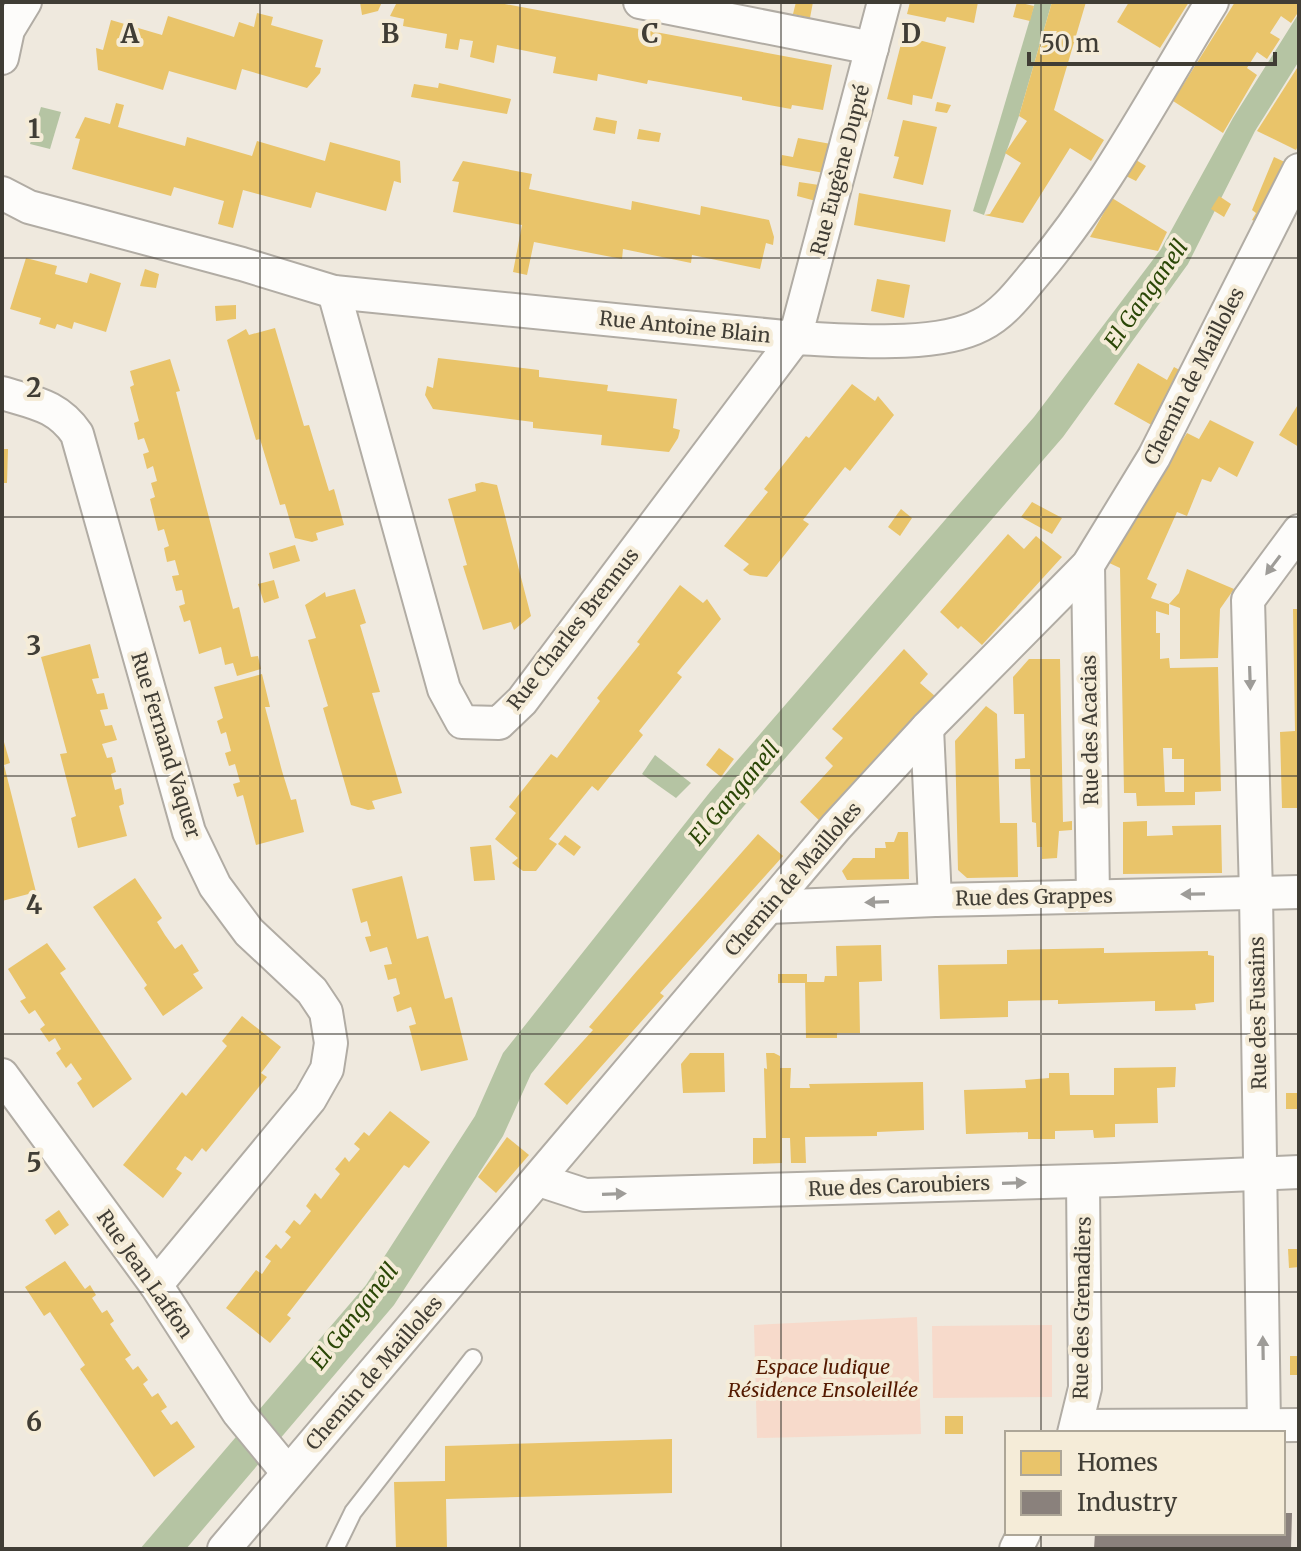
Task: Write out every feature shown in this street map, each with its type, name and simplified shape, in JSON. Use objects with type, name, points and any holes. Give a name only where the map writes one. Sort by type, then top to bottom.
[{"type":"street","points":[[2,58],[8,30],[25,2]]},
{"type":"street","points":[[640,2],[872,48]]},
{"type":"street","name":"Rue Eugène Dupré","points":[[795,338],[884,2]]},
{"type":"street","name":"Rue Antoine Blain","points":[[2,193],[29,207],[334,292],[795,338],[861,341],[937,338],[979,326],[1004,311],[1069,235],[1212,2]]},
{"type":"street","name":"Chemin de Mailloles","points":[[224,1549],[279,1464],[539,1180],[836,827],[927,728],[1088,565],[1154,457],[1299,170]]},
{"type":"street","name":"Rue Charles Brennus","points":[[334,292],[444,689],[462,722],[499,723],[522,701],[795,338]]},
{"type":"street","name":"Rue Fernand Vaquer","points":[[2,393],[53,408],[67,419],[77,434],[189,832],[215,886],[249,932],[312,991],[326,1012],[331,1043],[327,1069],[310,1099],[156,1285]]},
{"type":"street","name":"Rue des Fusains","points":[[1264,1426],[1248,600],[1299,531]]},
{"type":"street","name":"Rue des Acacias","points":[[1088,565],[1093,896]]},
{"type":"street","points":[[927,728],[935,900]]},
{"type":"street","name":"Rue des Grappes","points":[[769,907],[1299,892]]},
{"type":"street","name":"Rue Jean Laffon","points":[[2,1075],[156,1285],[238,1412],[279,1464]]},
{"type":"street","name":"Rue des Caroubiers","points":[[539,1180],[585,1195],[1299,1172]]},
{"type":"street","name":"Rue des Grenadiers","points":[[1076,1429],[1085,1388],[1083,1181]]},
{"type":"street","points":[[1076,1429],[1299,1425]]},
{"type":"lane","points":[[335,1549],[353,1512],[473,1358]]},
{"type":"green space","name":"Espace ludique Résidence Ensoleillée","points":[[917,1317],[921,1434],[757,1438],[754,1325]]},
{"type":"green space","points":[[1052,1325],[1052,1397],[933,1398],[932,1326]]},
{"type":"water","points":[[1035,2],[1052,2],[1019,116],[984,215],[973,211]]},
{"type":"water","name":"El Ganganell","points":[[1299,13],[1299,61],[1255,131],[1188,264],[1063,437],[737,814],[531,1074],[503,1136],[394,1305],[186,1549],[140,1549],[366,1285],[475,1116],[503,1053],[710,792],[1034,417],[1161,249],[1233,118]]},
{"type":"water","points":[[41,107],[61,112],[50,149],[30,144]]},
{"type":"water","points":[[655,755],[691,783],[676,798],[642,774]]},
{"type":"building: Homes","points":[[360,2],[382,2],[378,11],[362,15]]},
{"type":"building: Homes","points":[[397,2],[494,2],[832,65],[823,110],[792,105],[791,109],[648,80],[647,84],[598,74],[597,81],[553,73],[556,57],[497,45],[494,63],[470,57],[473,41],[460,39],[458,50],[445,48],[447,34],[403,26],[404,19],[390,16]]},
{"type":"building: Homes","points":[[796,2],[813,2],[810,18],[793,14]]},
{"type":"building: Homes","points":[[910,2],[978,2],[974,23],[947,17],[945,22],[907,14]]},
{"type":"building: Homes","points":[[1017,2],[1034,6],[1030,21],[1013,17]]},
{"type":"building: Homes","points":[[1052,2],[1086,2],[1054,110],[1104,140],[1091,161],[1070,148],[1023,223],[984,215],[990,214],[1021,163],[1005,153],[1027,121],[1019,116]]},
{"type":"building: Homes","points":[[1129,2],[1189,2],[1160,48],[1117,22]]},
{"type":"building: Homes","points":[[1235,2],[1299,2],[1299,11],[1291,23],[1281,16],[1270,33],[1280,39],[1267,59],[1257,52],[1247,68],[1257,75],[1223,133],[1173,101]]},
{"type":"building: Homes","points":[[257,13],[273,17],[271,25],[323,40],[315,67],[321,68],[320,73],[307,88],[242,69],[236,90],[169,71],[163,90],[98,70],[96,48],[103,50],[111,20],[162,35],[168,16],[234,37],[239,22],[254,27]]},
{"type":"building: Homes","points":[[903,36],[946,47],[932,99],[913,95],[912,105],[887,99]]},
{"type":"building: Homes","points":[[1299,65],[1299,144],[1296,150],[1257,131]]},
{"type":"building: Homes","points":[[439,83],[511,99],[507,114],[411,97],[414,84],[438,88]]},
{"type":"building: Homes","points":[[937,102],[951,105],[947,113],[935,111]]},
{"type":"building: Homes","points":[[116,103],[124,105],[118,127],[185,146],[187,137],[252,156],[257,141],[325,161],[330,142],[400,161],[401,183],[394,181],[386,211],[316,192],[311,208],[243,190],[233,228],[218,224],[224,201],[174,187],[171,196],[72,169],[80,139],[75,138],[85,117],[110,124]]},
{"type":"building: Homes","points":[[596,117],[617,121],[615,134],[593,130]]},
{"type":"building: Homes","points":[[903,120],[937,127],[923,185],[893,178],[899,157],[894,156]]},
{"type":"building: Homes","points":[[639,129],[661,133],[659,142],[637,139]]},
{"type":"building: Homes","points":[[798,138],[831,144],[824,173],[780,165],[782,155],[793,157]]},
{"type":"building: Homes","points":[[1274,157],[1289,164],[1261,224],[1252,220],[1256,213],[1252,210]]},
{"type":"building: Homes","points":[[1136,160],[1146,166],[1136,181],[1126,176]]},
{"type":"building: Homes","points":[[463,161],[532,174],[529,189],[631,210],[632,201],[700,215],[701,206],[769,220],[773,245],[766,243],[760,269],[692,255],[691,263],[623,249],[622,259],[534,242],[527,275],[513,272],[522,225],[453,212],[459,182],[452,181]]},
{"type":"building: Homes","points":[[799,182],[819,185],[816,201],[797,196]]},
{"type":"building: Homes","points":[[859,193],[951,210],[945,242],[854,225]]},
{"type":"building: Homes","points":[[1219,196],[1231,204],[1224,217],[1211,209]]},
{"type":"building: Homes","points":[[1112,198],[1167,232],[1158,251],[1090,237]]},
{"type":"building: Homes","points":[[26,258],[57,266],[55,274],[87,283],[90,273],[121,283],[106,332],[74,322],[72,329],[57,324],[55,329],[39,324],[41,318],[10,309]]},
{"type":"building: Homes","points":[[145,269],[159,274],[156,288],[140,286]]},
{"type":"building: Homes","points":[[877,279],[910,285],[904,318],[871,311]]},
{"type":"building: Homes","points":[[236,305],[236,319],[216,321],[215,306]]},
{"type":"building: Homes","points":[[275,328],[304,426],[309,425],[329,491],[334,489],[344,525],[316,533],[318,540],[312,542],[295,538],[285,504],[280,505],[260,439],[256,440],[227,340],[246,329],[249,335]]},
{"type":"building: Homes","points":[[438,358],[539,370],[539,377],[608,385],[607,391],[677,399],[673,428],[680,430],[678,438],[669,452],[601,445],[602,435],[533,428],[533,422],[433,409],[425,395],[427,386],[433,388]]},
{"type":"building: Homes","points":[[170,359],[233,609],[239,607],[251,657],[258,656],[261,669],[237,676],[233,663],[225,665],[221,647],[199,654],[190,620],[184,622],[179,606],[185,604],[182,590],[176,591],[172,576],[179,575],[175,560],[167,562],[164,548],[169,546],[164,529],[158,531],[150,499],[155,497],[151,483],[157,481],[153,466],[147,469],[143,454],[149,452],[144,438],[138,440],[134,423],[139,421],[130,387],[134,385],[130,371]]},
{"type":"building: Homes","points":[[1138,363],[1167,380],[1174,367],[1185,373],[1155,427],[1114,404]]},
{"type":"building: Homes","points":[[852,384],[875,401],[878,396],[894,415],[850,471],[845,467],[803,520],[809,524],[767,577],[750,575],[743,570],[749,564],[724,546],[768,492],[764,489]]},
{"type":"building: Homes","points":[[1299,403],[1299,447],[1279,435]]},
{"type":"building: Homes","points":[[1210,420],[1254,442],[1237,477],[1219,467],[1211,482],[1202,479],[1187,516],[1177,512],[1147,579],[1157,584],[1151,598],[1169,604],[1169,615],[1156,611],[1160,659],[1169,658],[1170,668],[1218,667],[1221,791],[1195,792],[1195,805],[1137,806],[1136,793],[1124,793],[1120,568],[1105,561],[1187,433],[1199,439]],"holes":[[[1163,748],[1172,748],[1172,759],[1184,759],[1184,792],[1165,792]]]},
{"type":"building: Homes","points":[[2,449],[8,449],[7,483],[2,483]]},
{"type":"building: Homes","points":[[475,484],[497,485],[531,616],[514,630],[511,622],[483,630],[463,566],[467,565],[448,499],[476,491]]},
{"type":"building: Homes","points":[[1032,502],[1062,518],[1052,534],[1021,517]]},
{"type":"building: Homes","points":[[901,509],[912,518],[900,536],[888,527]]},
{"type":"building: Homes","points":[[1008,534],[1024,549],[1036,536],[1062,557],[982,645],[940,612]]},
{"type":"building: Homes","points":[[295,545],[300,561],[273,569],[269,553]]},
{"type":"building: Homes","points":[[1187,569],[1234,589],[1220,609],[1218,658],[1180,659],[1180,608],[1169,604],[1179,593]]},
{"type":"building: Homes","points":[[274,580],[279,598],[264,603],[258,584]]},
{"type":"building: Homes","points":[[680,585],[703,603],[707,599],[721,619],[677,673],[682,677],[639,731],[643,735],[598,791],[592,786],[549,839],[557,844],[536,871],[523,871],[512,863],[518,858],[495,839],[516,813],[509,807],[551,754],[557,758]]},
{"type":"building: Homes","points":[[355,589],[366,623],[360,625],[380,692],[372,693],[402,793],[372,801],[375,809],[368,810],[351,805],[323,708],[328,706],[308,640],[316,638],[305,605],[325,592],[326,597]]},
{"type":"building: Homes","points":[[1293,609],[1299,609],[1299,808],[1282,808],[1280,732],[1295,731]]},
{"type":"building: Homes","points":[[90,644],[99,678],[92,679],[97,694],[104,693],[108,709],[100,710],[105,726],[112,725],[117,740],[102,744],[107,758],[112,757],[116,772],[111,774],[115,790],[121,788],[124,804],[119,806],[127,836],[78,848],[71,818],[76,816],[60,754],[67,753],[41,657]]},
{"type":"building: Homes","points":[[904,649],[928,674],[920,683],[936,697],[823,824],[800,802],[833,766],[825,758],[843,738],[832,729]]},
{"type":"building: Homes","points":[[1029,659],[1060,659],[1063,822],[1072,821],[1072,830],[1059,831],[1057,858],[1042,859],[1042,847],[1037,847],[1036,823],[1032,822],[1030,769],[1015,769],[1015,759],[1025,758],[1024,714],[1014,714],[1013,677]]},
{"type":"building: Homes","points":[[262,674],[270,707],[265,707],[282,771],[291,800],[296,799],[304,832],[256,845],[243,795],[237,797],[233,784],[240,782],[235,764],[229,766],[225,753],[231,751],[226,732],[221,734],[217,721],[223,718],[214,687]]},
{"type":"building: Homes","points":[[986,706],[997,714],[1000,823],[1017,823],[1018,877],[967,878],[958,870],[955,741]]},
{"type":"building: Homes","points":[[2,735],[10,763],[4,765],[36,892],[2,901]]},
{"type":"building: Homes","points":[[719,748],[734,759],[721,777],[706,765]]},
{"type":"building: Homes","points":[[1147,821],[1147,836],[1173,835],[1172,826],[1221,825],[1222,873],[1123,874],[1123,822]]},
{"type":"building: Homes","points":[[898,832],[908,832],[909,879],[847,880],[842,871],[853,858],[875,858],[875,848],[886,848],[885,842],[894,842]]},
{"type":"building: Homes","points":[[758,834],[783,856],[660,993],[664,996],[567,1105],[544,1084],[593,1030],[589,1027],[636,972]]},
{"type":"building: Homes","points":[[565,835],[581,847],[574,856],[558,844]]},
{"type":"building: Homes","points":[[491,845],[495,880],[474,881],[470,847]]},
{"type":"building: Homes","points":[[402,876],[417,939],[428,936],[445,999],[452,997],[468,1060],[421,1071],[409,1026],[416,1024],[411,1007],[397,1012],[393,997],[400,994],[396,978],[388,980],[384,965],[392,964],[387,947],[370,952],[365,937],[371,936],[367,921],[361,923],[352,889]]},
{"type":"building: Homes","points":[[135,878],[162,918],[157,922],[165,935],[175,949],[182,944],[199,971],[193,974],[203,988],[163,1016],[144,988],[147,985],[93,907]]},
{"type":"building: Homes","points":[[47,943],[66,969],[60,973],[132,1079],[93,1108],[77,1083],[82,1079],[71,1063],[66,1068],[56,1053],[61,1049],[55,1038],[49,1042],[40,1029],[45,1025],[35,1010],[29,1014],[20,1001],[26,998],[8,969]]},
{"type":"building: Homes","points":[[881,945],[882,981],[859,982],[860,1033],[837,1033],[837,1038],[806,1038],[805,983],[778,983],[778,974],[807,974],[807,982],[824,982],[825,976],[837,976],[836,946]]},
{"type":"building: Homes","points":[[1104,948],[1104,953],[1208,951],[1208,955],[1214,956],[1214,1002],[1195,1004],[1196,1010],[1155,1011],[1155,1001],[1058,1004],[1058,1000],[1008,1001],[1008,1017],[940,1019],[938,965],[1007,964],[1007,950]]},
{"type":"building: Homes","points":[[242,1016],[281,1047],[261,1073],[267,1077],[206,1152],[202,1148],[192,1161],[185,1156],[176,1169],[182,1173],[163,1198],[123,1165],[182,1092],[186,1096],[227,1046],[222,1041]]},
{"type":"building: Homes","points":[[690,1053],[724,1053],[725,1092],[683,1093],[681,1064]]},
{"type":"building: Homes","points":[[766,1053],[780,1056],[780,1068],[791,1068],[790,1088],[810,1088],[809,1084],[923,1082],[924,1130],[877,1132],[877,1136],[805,1137],[806,1163],[791,1163],[790,1138],[782,1138],[782,1163],[753,1164],[753,1138],[766,1138]]},
{"type":"building: Homes","points":[[1176,1067],[1175,1087],[1157,1088],[1158,1123],[1115,1124],[1115,1137],[1094,1138],[1093,1130],[1055,1131],[1055,1139],[1028,1139],[1028,1132],[966,1134],[964,1090],[1026,1088],[1025,1080],[1049,1078],[1049,1073],[1069,1073],[1070,1095],[1114,1095],[1114,1068]]},
{"type":"building: Homes","points":[[1286,1093],[1299,1093],[1299,1109],[1286,1109]]},
{"type":"building: Homes","points":[[390,1111],[430,1142],[409,1168],[404,1165],[287,1315],[291,1318],[270,1343],[226,1308],[256,1270],[262,1274],[271,1261],[265,1257],[276,1244],[281,1249],[291,1237],[285,1232],[294,1220],[300,1225],[311,1211],[306,1206],[315,1193],[321,1199],[340,1174],[335,1169],[345,1157],[349,1162],[360,1149],[354,1144],[364,1132],[369,1136]]},
{"type":"building: Homes","points":[[507,1137],[529,1155],[496,1193],[478,1177]]},
{"type":"building: Homes","points":[[59,1210],[69,1225],[55,1235],[45,1220]]},
{"type":"building: Homes","points":[[1288,1249],[1299,1249],[1299,1267],[1289,1268]]},
{"type":"building: Homes","points":[[65,1261],[85,1289],[90,1285],[96,1295],[92,1298],[102,1313],[107,1310],[114,1321],[110,1324],[131,1355],[125,1359],[133,1370],[138,1366],[148,1380],[143,1384],[152,1397],[158,1393],[167,1407],[161,1411],[171,1425],[177,1421],[195,1447],[154,1477],[80,1369],[85,1365],[50,1312],[44,1316],[25,1287]]},
{"type":"building: Homes","points":[[1290,1356],[1299,1356],[1299,1375],[1290,1375]]},
{"type":"building: Homes","points":[[945,1416],[963,1416],[963,1434],[945,1434]]},
{"type":"building: Homes","points":[[672,1439],[672,1493],[446,1499],[447,1549],[396,1549],[394,1482],[445,1481],[445,1446]]},
{"type":"building: Industry","points":[[1285,1513],[1292,1513],[1291,1549],[1094,1549],[1095,1535],[1285,1535]]}]
